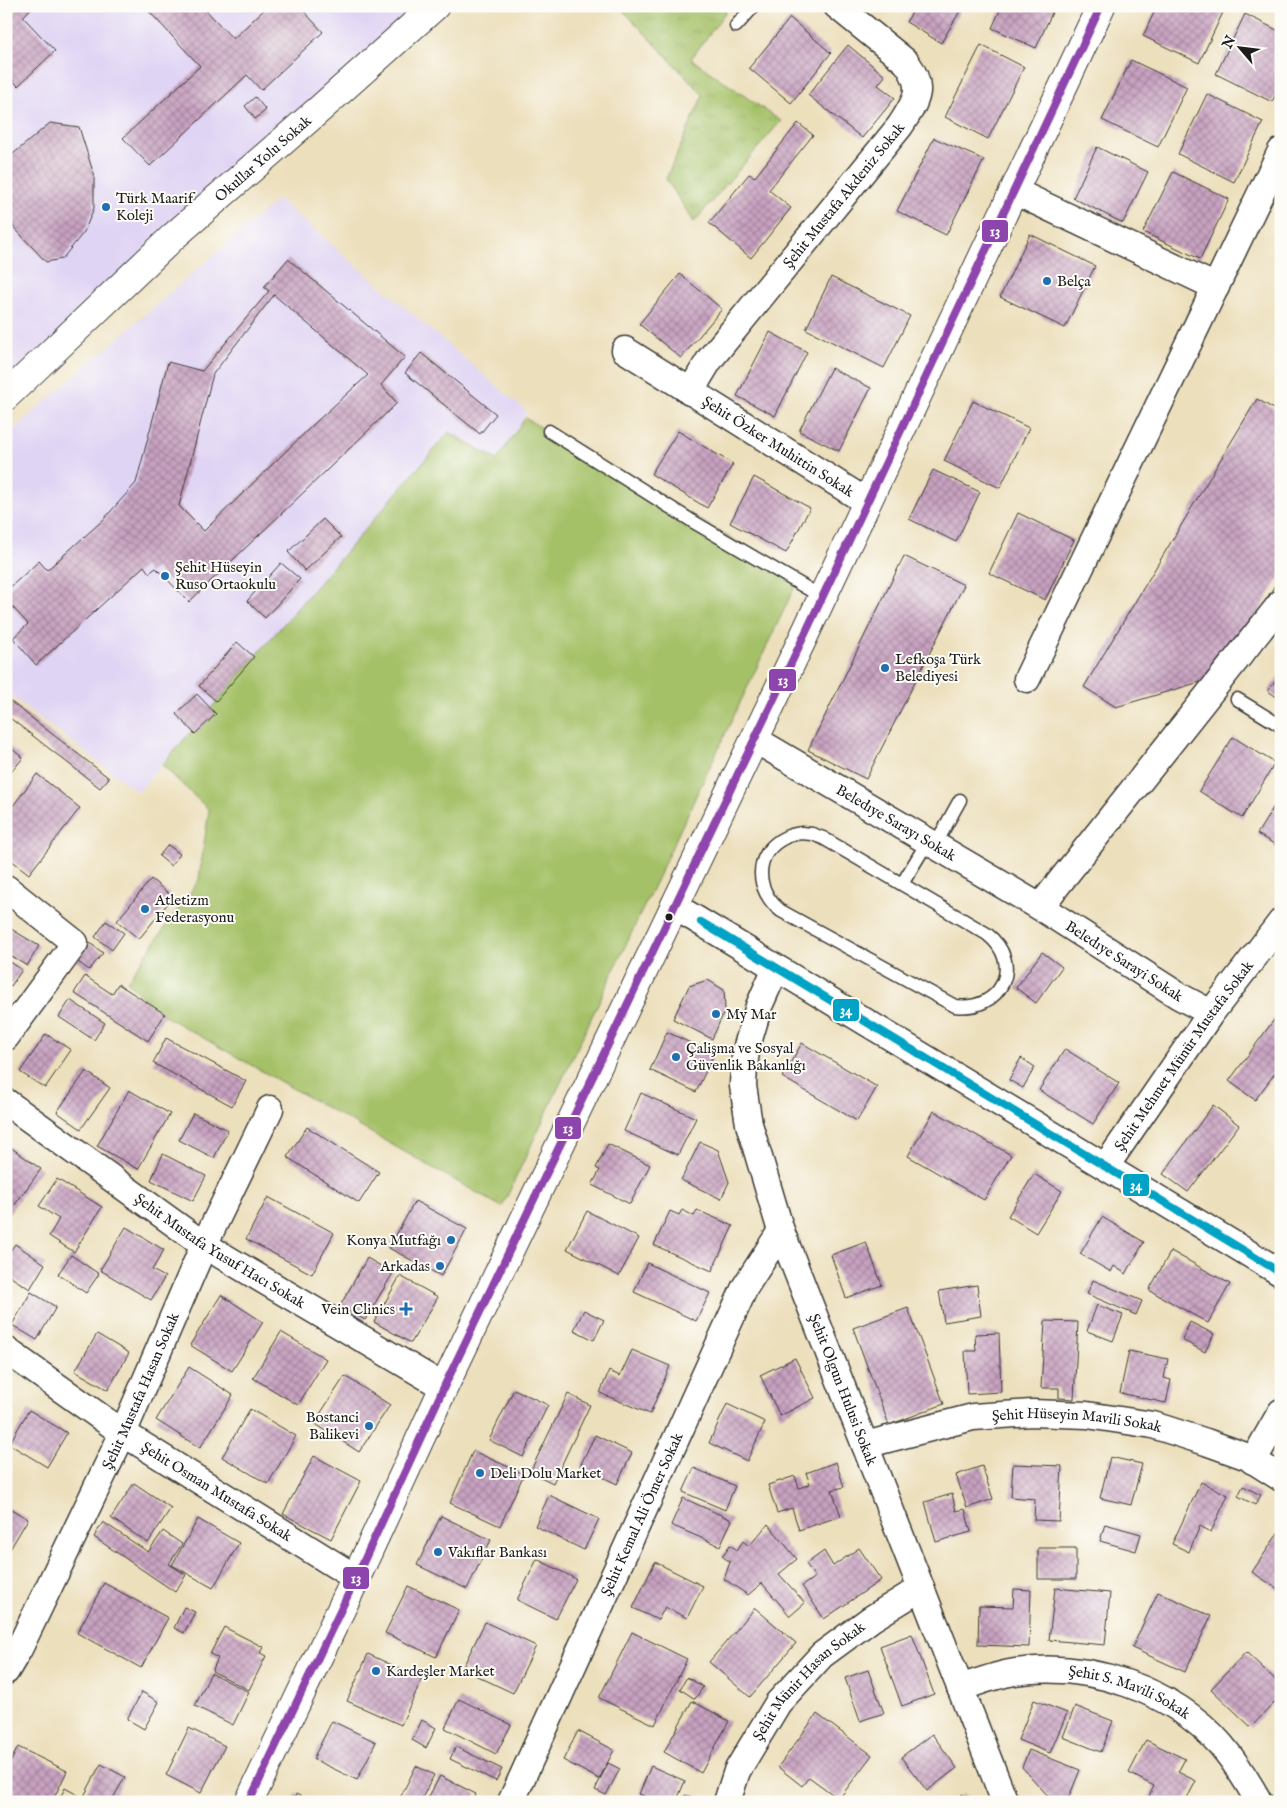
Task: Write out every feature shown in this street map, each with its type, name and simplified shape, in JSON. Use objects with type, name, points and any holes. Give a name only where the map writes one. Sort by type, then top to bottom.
[{"type":"main road","name":"Okullar Yolu Sokak","points":[[6,396],[174,236],[435,6]]},
{"type":"main road","points":[[249,1802],[356,1578],[444,1387],[822,597],[1101,6]]},
{"type":"street","name":"Şehit Mustafa Akdeniz Sokak","points":[[690,392],[710,359],[900,126],[914,103],[918,92],[918,83],[906,62],[837,6]]},
{"type":"street","points":[[1027,679],[1281,152]]},
{"type":"street","points":[[1014,191],[1216,287]]},
{"type":"street","name":"Şehit Özker Muhittin Sokak","points":[[625,350],[867,502]]},
{"type":"street","points":[[1040,906],[1281,603]]},
{"type":"street","name":"Beledıye Sarayı Sokak","points":[[754,739],[1040,906]]},
{"type":"street","points":[[6,888],[74,943],[6,1037]]},
{"type":"street","points":[[674,906],[1281,1273]]},
{"type":"street","name":"Beledıye Sarayi Sokak","points":[[1040,906],[1179,996],[1211,1013]]},
{"type":"street","name":"Şehit Mehmet Münür Mustafa Sokak","points":[[1106,1166],[1211,1013],[1281,922]]},
{"type":"street","name":"Şehit Olgun Hulusi Sokak","points":[[776,968],[759,1006],[750,1033],[744,1065],[745,1106],[749,1124],[781,1231],[1005,1802]]},
{"type":"street","name":"Şehit Mustafa Yusuf Hacı Sokak","points":[[6,1102],[204,1245],[444,1387]]},
{"type":"street","name":"Şehit Mustafa Hasan Sokak","points":[[6,1670],[19,1649],[124,1433],[204,1245],[270,1109]]},
{"type":"street","name":"Şehit Kemal Ali Ömer Sokak","points":[[511,1802],[745,1287],[781,1231]]},
{"type":"street","name":"Şehit Osman Mustafa Sokak","points":[[6,1350],[124,1433],[356,1578]]},
{"type":"street","points":[[1253,1461],[1281,1412]]},
{"type":"street","name":"Şehit Hüseyin Mavili Sokak","points":[[865,1445],[973,1417],[1032,1413],[1087,1415],[1153,1425],[1206,1442],[1253,1461],[1281,1478]]},
{"type":"street","name":"Şehit Münir Hasan Sokak","points":[[726,1802],[737,1771],[778,1703],[822,1656],[871,1619],[921,1588]]},
{"type":"street","name":"Şehit S. Mavili Sokak","points":[[960,1688],[988,1678],[1015,1672],[1050,1670],[1088,1673],[1119,1680],[1159,1697],[1188,1716],[1220,1744],[1242,1772],[1259,1802]]},
{"type":"lane","points":[[736,26],[754,6]]},
{"type":"lane","points":[[549,431],[692,521],[822,597]]},
{"type":"lane","points":[[1237,699],[1281,726]]},
{"type":"lane","points":[[902,884],[960,800]]},
{"type":"lane","points":[[801,833],[823,838],[902,884],[987,934],[995,941],[1004,957],[1005,974],[997,992],[990,999],[968,1008],[955,1006],[934,996],[781,911],[768,899],[761,874],[767,852],[774,844],[787,836],[801,833]]},
{"type":"shaded area","name":"Türk Maarif Koleji","points":[[6,6],[419,6],[6,390]]},
{"type":"shaded area","name":"Şehit Hüseyin Ruso Ortaokulu","points":[[278,199],[527,412],[497,460],[449,432],[138,792],[6,692],[6,436]]},
{"type":"green space","points":[[619,6],[730,6],[691,59],[781,121],[694,222],[666,179],[703,95]]},
{"type":"green space","points":[[525,418],[799,578],[502,1207],[154,1010],[127,981],[199,880],[209,810],[162,765],[449,432],[497,460]]},
{"type":"building","points":[[6,6],[33,6],[23,17],[55,51],[18,86],[6,73]]},
{"type":"building","points":[[144,6],[202,6],[233,39],[268,6],[299,6],[323,32],[261,90],[247,75],[150,166],[123,138],[200,66]]},
{"type":"building","points":[[916,6],[963,6],[941,43],[906,22]]},
{"type":"building","points":[[1002,6],[1055,6],[1036,48],[992,28]]},
{"type":"building","points":[[1157,6],[1226,6],[1199,63],[1143,36]]},
{"type":"building","points":[[1245,14],[1281,32],[1281,84],[1272,102],[1216,74]]},
{"type":"building","points":[[790,18],[831,53],[791,103],[749,68]]},
{"type":"building","points":[[848,45],[885,76],[878,85],[895,98],[862,138],[808,95]]},
{"type":"building","points":[[981,45],[1024,67],[988,139],[945,117]]},
{"type":"building","points":[[1131,60],[1187,87],[1158,147],[1102,120]]},
{"type":"building","points":[[1207,94],[1263,122],[1234,182],[1178,154]]},
{"type":"building","points":[[255,97],[266,110],[255,119],[245,106]]},
{"type":"building","points":[[50,123],[79,127],[94,175],[94,208],[84,232],[62,259],[46,262],[6,219],[6,160]]},
{"type":"building","points":[[798,123],[813,135],[769,190],[791,208],[751,258],[709,223],[749,174],[755,177]]},
{"type":"building","points":[[934,138],[984,160],[946,235],[897,211]]},
{"type":"building","points":[[1097,147],[1148,172],[1123,223],[1073,198]]},
{"type":"building","points":[[1173,172],[1229,199],[1200,259],[1143,232]]},
{"type":"building","name":"Belça","points":[[1030,234],[1095,266],[1065,328],[1000,297]]},
{"type":"building","name":"Şehit Hüseyin Ruso Ortaokulu","points":[[288,259],[405,357],[381,385],[397,403],[189,602],[156,568],[149,573],[144,566],[36,665],[13,638],[28,624],[6,600],[6,591],[39,561],[47,570],[103,520],[136,483],[168,362],[202,371],[269,291],[264,287]],"holes":[[[274,295],[368,375],[317,421],[204,531],[179,506],[213,374]]]},
{"type":"building","points":[[680,274],[722,309],[681,358],[639,324]]},
{"type":"building","points":[[831,277],[910,316],[884,368],[806,329]]},
{"type":"building","points":[[770,332],[807,352],[775,416],[737,396]]},
{"type":"building","points":[[421,353],[496,414],[480,434],[405,373]]},
{"type":"building","points":[[831,368],[871,388],[839,451],[799,431]]},
{"type":"building","points":[[1257,399],[1281,413],[1281,575],[1220,676],[1116,707],[1084,687]]},
{"type":"building","points":[[973,401],[1029,428],[1000,488],[944,461]]},
{"type":"building","points":[[678,431],[733,464],[707,508],[651,474]]},
{"type":"building","points":[[933,470],[980,492],[956,542],[909,519]]},
{"type":"building","points":[[754,477],[810,508],[786,553],[730,523]]},
{"type":"building","points":[[1018,513],[1074,540],[1045,600],[989,573]]},
{"type":"building","points":[[323,519],[341,537],[305,571],[288,552]]},
{"type":"building","name":"Lefkoşa Türk Belediyesi","points":[[904,556],[964,585],[866,779],[808,750]]},
{"type":"building","points":[[281,563],[300,579],[265,618],[247,601]]},
{"type":"building","points":[[237,642],[254,657],[216,701],[199,686]]},
{"type":"building","points":[[1281,673],[1281,700],[1268,691]]},
{"type":"building","points":[[197,694],[216,714],[195,734],[176,714]]},
{"type":"building","points":[[6,698],[109,778],[100,788],[6,715]]},
{"type":"building","points":[[1233,737],[1275,763],[1242,818],[1199,791]]},
{"type":"building","points":[[6,744],[23,758],[6,778]]},
{"type":"building","points":[[37,774],[80,808],[29,874],[6,856],[6,815]]},
{"type":"building","points":[[1281,795],[1281,848],[1257,834]]},
{"type":"building","points":[[168,845],[180,854],[171,866],[159,856]]},
{"type":"building","name":"Atletizm Federasyonu","points":[[151,879],[173,897],[139,939],[117,921]]},
{"type":"building","points":[[106,921],[124,933],[112,950],[95,937]]},
{"type":"building","points":[[8,927],[39,946],[27,966],[6,953]]},
{"type":"building","points":[[90,943],[103,953],[89,970],[77,961]]},
{"type":"building","points":[[1042,952],[1062,967],[1036,1003],[1016,988]]},
{"type":"building","points":[[6,959],[22,970],[11,986],[6,983]]},
{"type":"building","points":[[85,976],[112,994],[118,984],[165,1014],[148,1041],[74,993]]},
{"type":"building","points":[[708,980],[724,990],[725,1010],[712,1039],[673,1019],[689,986]]},
{"type":"building","points":[[70,1000],[105,1023],[94,1040],[59,1017]]},
{"type":"building","points":[[1279,1013],[1281,1014],[1281,1065],[1255,1100],[1229,1081]]},
{"type":"building","points":[[667,1032],[714,1054],[696,1092],[650,1070]]},
{"type":"building","points":[[46,1034],[71,1050],[45,1088],[20,1072]]},
{"type":"building","points":[[166,1038],[246,1081],[232,1106],[153,1063]]},
{"type":"building","points":[[802,1043],[877,1087],[857,1121],[782,1077]]},
{"type":"building","points":[[1065,1049],[1119,1083],[1093,1124],[1039,1090]]},
{"type":"building","points":[[1021,1058],[1035,1067],[1023,1088],[1009,1080]]},
{"type":"building","points":[[86,1071],[110,1088],[81,1129],[57,1112]]},
{"type":"building","points":[[129,1090],[170,1114],[138,1169],[97,1146]]},
{"type":"building","points":[[641,1093],[696,1118],[678,1155],[624,1131]]},
{"type":"building","points":[[1213,1105],[1239,1125],[1188,1192],[1163,1174]]},
{"type":"building","points":[[934,1111],[1011,1155],[984,1200],[908,1156]]},
{"type":"building","points":[[193,1113],[228,1130],[214,1158],[179,1140]]},
{"type":"building","points":[[307,1127],[379,1172],[359,1203],[287,1157]]},
{"type":"building","points":[[700,1142],[718,1150],[729,1182],[721,1199],[681,1180]]},
{"type":"building","points":[[6,1144],[41,1169],[6,1217]]},
{"type":"building","points":[[608,1144],[650,1165],[630,1204],[592,1185],[600,1170],[596,1168]]},
{"type":"building","points":[[163,1154],[206,1176],[193,1201],[151,1180]]},
{"type":"building","points":[[1034,1174],[1062,1191],[1036,1233],[1008,1216]]},
{"type":"building","points":[[57,1179],[102,1207],[74,1252],[49,1236],[59,1219],[39,1206]]},
{"type":"building","points":[[268,1197],[334,1233],[312,1274],[246,1239]]},
{"type":"building","points":[[415,1201],[467,1229],[441,1276],[389,1248]]},
{"type":"building","points":[[682,1210],[694,1216],[697,1210],[733,1226],[712,1271],[654,1245],[670,1211],[679,1215]]},
{"type":"building","points":[[587,1211],[639,1238],[619,1276],[567,1249]]},
{"type":"building","points":[[1102,1217],[1144,1242],[1126,1274],[1114,1266],[1111,1272],[1080,1254]]},
{"type":"building","points":[[126,1227],[164,1250],[152,1270],[165,1277],[151,1300],[100,1270]]},
{"type":"building","points":[[866,1242],[882,1285],[846,1298],[831,1255]]},
{"type":"building","points":[[15,1244],[45,1264],[30,1289],[6,1274],[6,1257]]},
{"type":"building","points":[[1171,1251],[1230,1284],[1208,1323],[1149,1290]]},
{"type":"building","points":[[71,1255],[99,1274],[86,1293],[58,1274]]},
{"type":"building","points":[[367,1258],[393,1273],[365,1320],[340,1306]]},
{"type":"building","points":[[647,1263],[710,1293],[696,1321],[634,1292]]},
{"type":"building","name":"Vein Clinics","points":[[400,1276],[438,1297],[411,1343],[374,1322]]},
{"type":"building","points":[[1093,1280],[1142,1301],[1136,1315],[1087,1294]]},
{"type":"building","points":[[977,1285],[981,1316],[944,1322],[939,1291]]},
{"type":"building","points":[[31,1292],[56,1307],[37,1340],[12,1325]]},
{"type":"building","points":[[221,1295],[263,1322],[232,1371],[190,1345]]},
{"type":"building","points":[[1097,1305],[1123,1315],[1113,1341],[1087,1331]]},
{"type":"building","points":[[908,1308],[944,1404],[889,1425],[853,1328]]},
{"type":"building","points":[[584,1310],[604,1320],[594,1340],[574,1330]]},
{"type":"building","points":[[1045,1321],[1078,1322],[1074,1399],[1059,1398],[1059,1388],[1041,1388]]},
{"type":"building","points":[[1190,1322],[1214,1334],[1205,1352],[1182,1340]]},
{"type":"building","points":[[281,1332],[326,1359],[298,1405],[253,1378]]},
{"type":"building","points":[[999,1333],[1001,1392],[967,1394],[965,1351],[976,1351],[975,1334]]},
{"type":"building","points":[[97,1334],[129,1353],[108,1390],[75,1371]]},
{"type":"building","points":[[632,1350],[670,1366],[650,1414],[600,1393],[609,1371],[620,1376]]},
{"type":"building","points":[[1129,1351],[1168,1359],[1164,1378],[1171,1380],[1166,1403],[1120,1393]]},
{"type":"building","points":[[795,1358],[815,1398],[780,1416],[760,1375]]},
{"type":"building","points":[[189,1367],[233,1395],[200,1448],[156,1420]]},
{"type":"building","points":[[345,1376],[390,1405],[359,1452],[314,1423]]},
{"type":"building","points":[[514,1389],[548,1405],[523,1457],[489,1440]]},
{"type":"building","points":[[568,1394],[590,1405],[553,1483],[530,1472]]},
{"type":"building","points":[[727,1404],[765,1422],[747,1461],[709,1443]]},
{"type":"building","points":[[250,1409],[296,1436],[268,1484],[222,1457]]},
{"type":"building","points":[[29,1410],[67,1433],[47,1467],[9,1444]]},
{"type":"building","points":[[595,1435],[632,1453],[617,1484],[580,1466]]},
{"type":"building","points":[[473,1451],[524,1474],[500,1526],[450,1503]]},
{"type":"building","points":[[314,1456],[361,1481],[331,1539],[283,1514]]},
{"type":"building","points":[[1110,1457],[1142,1464],[1131,1505],[1100,1498]]},
{"type":"building","points":[[836,1462],[844,1487],[832,1490],[841,1516],[799,1530],[792,1508],[777,1513],[768,1485],[795,1476],[799,1488],[810,1484],[806,1473]]},
{"type":"building","points":[[1013,1464],[1062,1466],[1059,1521],[1034,1520],[1035,1499],[1011,1497]]},
{"type":"building","points":[[982,1466],[993,1499],[967,1508],[956,1475]]},
{"type":"building","points":[[694,1468],[735,1486],[725,1510],[683,1492]]},
{"type":"building","points":[[1201,1482],[1228,1495],[1211,1532],[1200,1526],[1189,1552],[1172,1544]]},
{"type":"building","points":[[134,1483],[171,1508],[148,1543],[111,1518]]},
{"type":"building","points":[[1243,1486],[1261,1495],[1255,1505],[1238,1496]]},
{"type":"building","points":[[952,1494],[956,1511],[965,1509],[971,1532],[936,1542],[925,1502]]},
{"type":"building","points":[[549,1495],[599,1519],[584,1550],[535,1526]]},
{"type":"building","points":[[683,1498],[732,1520],[720,1546],[671,1525]]},
{"type":"building","points":[[6,1506],[28,1519],[6,1556]]},
{"type":"building","points":[[441,1516],[491,1540],[467,1589],[417,1565]]},
{"type":"building","points":[[198,1519],[239,1543],[213,1588],[172,1565]]},
{"type":"building","points":[[103,1522],[148,1552],[163,1531],[182,1544],[169,1564],[186,1575],[175,1592],[94,1537]]},
{"type":"building","points":[[768,1524],[797,1559],[779,1574],[805,1603],[790,1616],[762,1583],[748,1595],[724,1579],[730,1562],[722,1556],[730,1545],[737,1550],[743,1541],[749,1546]]},
{"type":"building","points":[[1105,1524],[1141,1534],[1136,1551],[1100,1541]]},
{"type":"building","points":[[1281,1529],[1281,1591],[1252,1572]]},
{"type":"building","points":[[859,1548],[881,1580],[824,1619],[802,1586],[815,1577],[806,1564],[824,1551],[833,1566]]},
{"type":"building","points":[[1038,1548],[1076,1548],[1076,1579],[1038,1579]]},
{"type":"building","points":[[537,1559],[576,1579],[556,1619],[517,1600]]},
{"type":"building","points":[[655,1562],[703,1586],[687,1618],[665,1607],[658,1620],[633,1608]]},
{"type":"building","points":[[104,1583],[168,1618],[141,1668],[77,1633]]},
{"type":"building","points":[[408,1586],[459,1610],[436,1657],[385,1633]]},
{"type":"building","points":[[1055,1588],[1110,1593],[1105,1645],[1049,1640]]},
{"type":"building","points":[[1014,1589],[1031,1590],[1029,1647],[978,1645],[979,1606],[1013,1607]]},
{"type":"building","points":[[1158,1592],[1211,1616],[1185,1672],[1132,1648]]},
{"type":"building","points":[[184,1607],[195,1612],[184,1633],[174,1628]]},
{"type":"building","points":[[755,1608],[796,1643],[750,1697],[709,1662]]},
{"type":"building","points":[[485,1622],[536,1646],[513,1693],[462,1669]]},
{"type":"building","points":[[224,1627],[263,1647],[260,1653],[266,1656],[249,1690],[212,1671],[218,1658],[210,1654]]},
{"type":"building","points":[[632,1632],[687,1659],[655,1725],[599,1698]]},
{"type":"building","points":[[912,1634],[934,1694],[902,1706],[880,1646]]},
{"type":"building","points":[[1246,1652],[1281,1685],[1281,1696],[1251,1727],[1211,1689]]},
{"type":"building","points":[[368,1654],[422,1679],[401,1725],[347,1701]]},
{"type":"building","points":[[868,1670],[884,1713],[860,1721],[845,1678]]},
{"type":"building","points":[[211,1673],[249,1692],[233,1725],[195,1706]]},
{"type":"building","points":[[687,1677],[703,1687],[695,1699],[680,1689]]},
{"type":"building","points":[[142,1692],[159,1702],[144,1729],[127,1719]]},
{"type":"building","points":[[459,1699],[511,1725],[496,1754],[445,1728]]},
{"type":"building","points":[[1034,1700],[1067,1713],[1050,1753],[1018,1740]]},
{"type":"building","points":[[692,1701],[729,1721],[701,1773],[664,1752]]},
{"type":"building","points":[[1075,1706],[1113,1721],[1101,1752],[1063,1737]]},
{"type":"building","points":[[817,1714],[872,1755],[839,1799],[809,1777],[802,1786],[778,1767]]},
{"type":"building","points":[[422,1720],[436,1728],[426,1748],[412,1740]]},
{"type":"building","points":[[332,1721],[376,1742],[357,1780],[313,1759]]},
{"type":"building","points":[[189,1728],[225,1746],[201,1793],[166,1775]]},
{"type":"building","points":[[578,1731],[614,1750],[599,1779],[563,1760]]},
{"type":"building","points":[[932,1734],[957,1768],[927,1791],[901,1757]]},
{"type":"building","points":[[1146,1740],[1185,1759],[1178,1772],[1196,1781],[1185,1802],[1146,1802],[1154,1786],[1129,1773]]},
{"type":"building","points":[[18,1747],[67,1771],[52,1802],[15,1802],[6,1797],[6,1771]]},
{"type":"building","points":[[456,1747],[502,1769],[496,1781],[450,1759]]},
{"type":"building","points":[[1029,1750],[1080,1770],[1067,1802],[1047,1802],[1049,1797],[1022,1767]]},
{"type":"building","points":[[1281,1758],[1280,1787],[1277,1774]]},
{"type":"building","points":[[608,1763],[620,1769],[606,1795],[595,1790]]},
{"type":"building","points":[[101,1764],[125,1777],[111,1802],[58,1802],[65,1788],[83,1798]]},
{"type":"building","points":[[416,1766],[434,1775],[420,1802],[398,1802]]},
{"type":"building","points":[[651,1766],[685,1781],[676,1802],[658,1802],[639,1794]]},
{"type":"building","points":[[440,1776],[476,1794],[472,1802],[426,1802]]},
{"type":"building","points":[[296,1794],[312,1802],[293,1802]]},
{"type":"building","points":[[962,1794],[977,1802],[959,1802]]},
{"type":"building","points":[[685,1795],[708,1801],[708,1802],[683,1802]]},
{"type":"transit line","name":"13","points":[[249,1802],[356,1578],[444,1387],[804,636],[1101,6]]},
{"type":"transit line","name":"34","points":[[701,922],[1281,1273]]},
{"type":"place","name":"Türk Maarif Koleji","points":[[106,207]]},
{"type":"place","name":"Belça","points":[[1047,281]]},
{"type":"place","name":"Şehit Hüseyin Ruso Ortaokulu","points":[[165,576]]},
{"type":"place","name":"Lefkoşa Türk Belediyesi","points":[[885,668]]},
{"type":"place","name":"Atletizm Federasyonu","points":[[145,909]]},
{"type":"place","name":"My Mar","points":[[716,1014]]},
{"type":"place","name":"Çalişma ve Sosyal Güvenlik Bakanlığı","points":[[676,1057]]},
{"type":"place","name":"Konya Mutfağı","points":[[451,1240]]},
{"type":"place","name":"Arkadas","points":[[440,1266]]},
{"type":"place","name":"Vein Clinics","points":[[406,1309]]},
{"type":"place","name":"Bostanci Balikevi","points":[[369,1426]]},
{"type":"place","name":"Deli Dolu Market","points":[[480,1473]]},
{"type":"place","name":"Vakıflar Bankası","points":[[438,1552]]},
{"type":"place","name":"Kardeşler Market","points":[[376,1671]]}]
